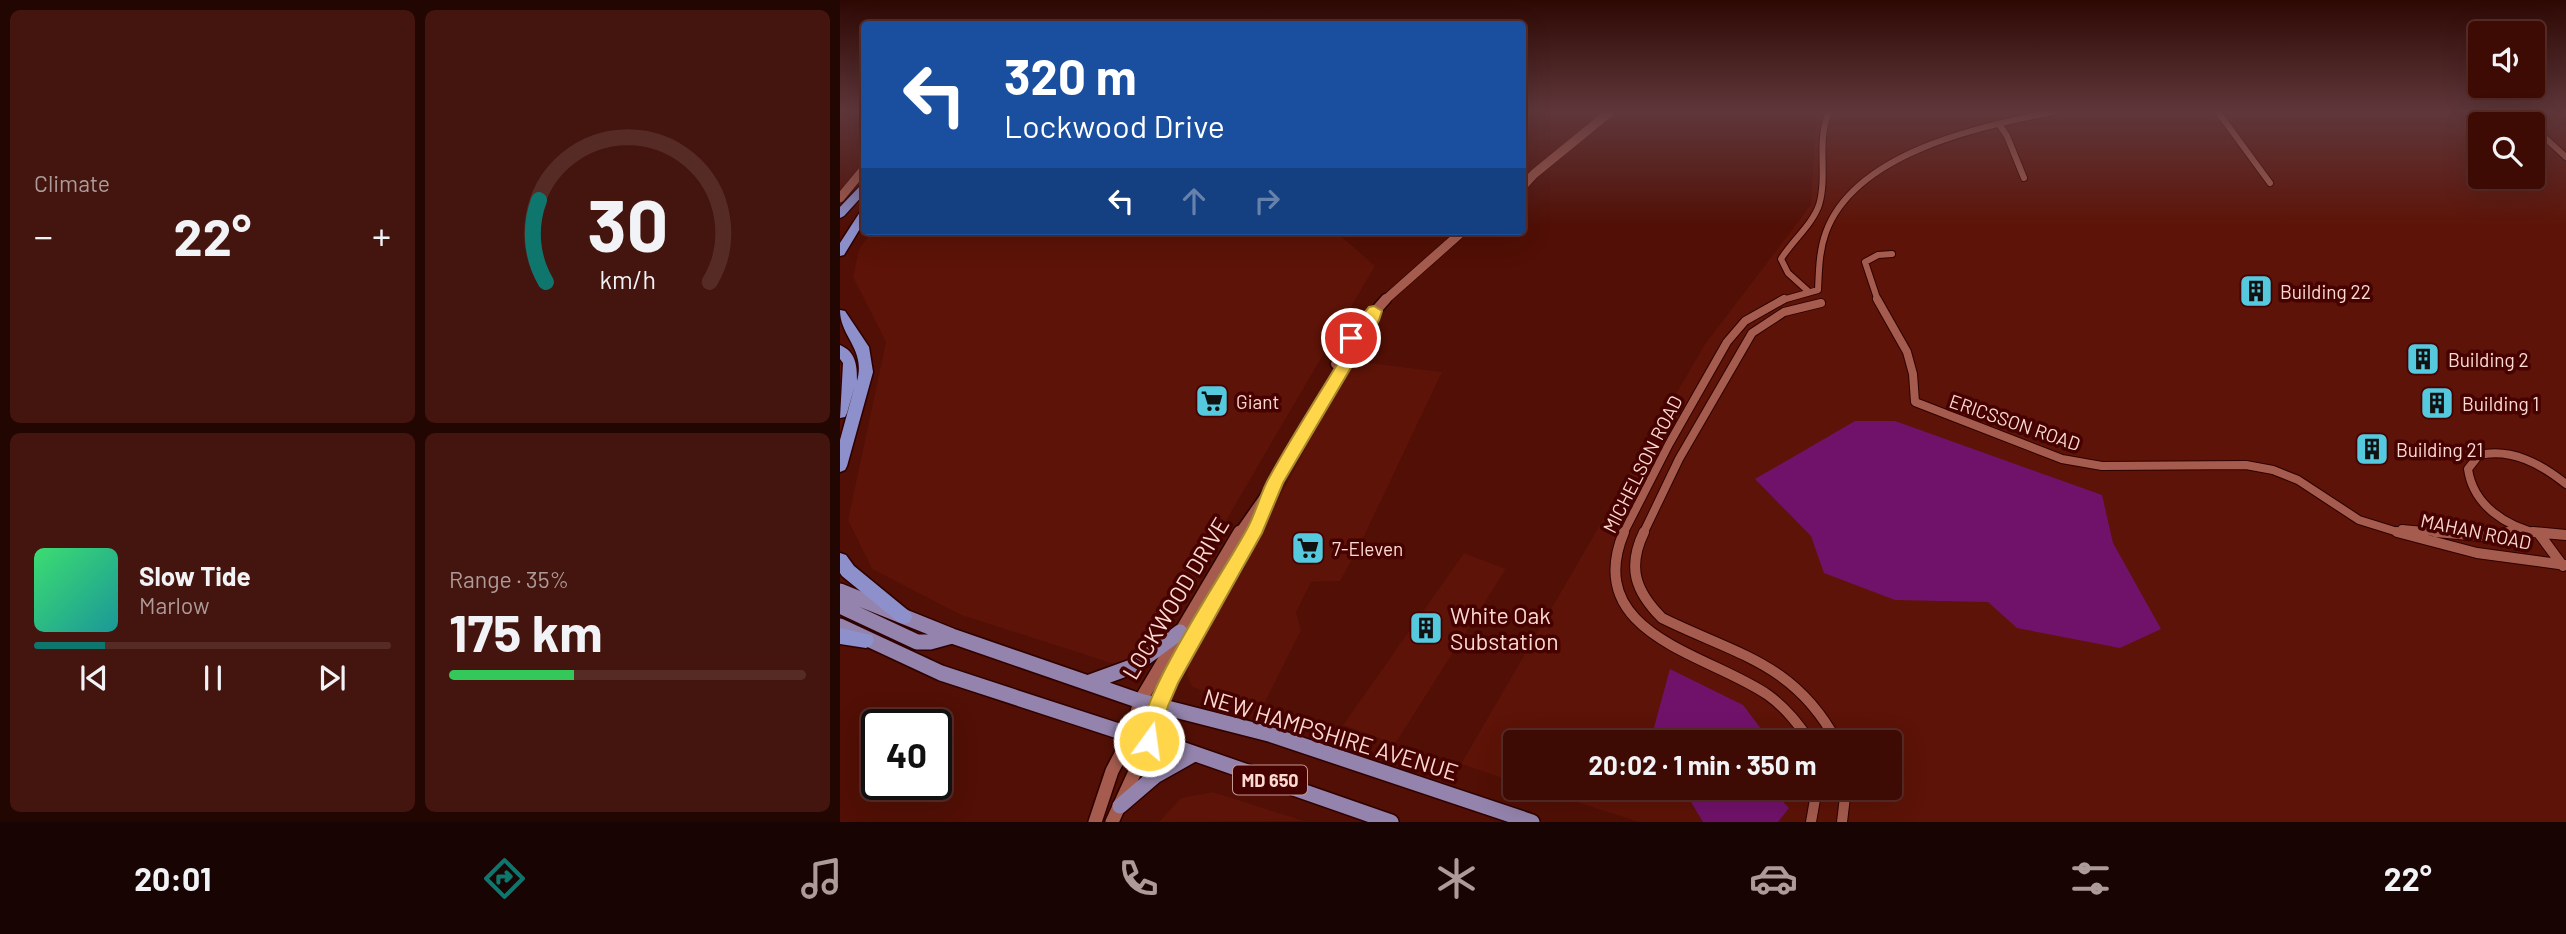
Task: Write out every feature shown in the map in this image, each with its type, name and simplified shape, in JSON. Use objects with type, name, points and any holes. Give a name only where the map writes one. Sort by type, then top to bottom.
[{"type":"highway","points":[[842,207],[861,191]]},
{"type":"highway","points":[[840,236],[861,214]]},
{"type":"highway","points":[[840,252],[861,216]]},
{"type":"highway","points":[[840,314],[862,347],[866,372],[863,393],[840,466]]},
{"type":"highway","points":[[840,350],[850,362],[850,381],[840,413]]},
{"type":"highway","points":[[840,560],[848,571],[904,617]]},
{"type":"highway","points":[[840,636],[866,640]]},
{"type":"main road","name":"NEW HAMPSHIRE AVENUE","points":[[840,591],[952,636],[1140,701],[1269,734],[1532,822]]},
{"type":"main road","points":[[840,606],[918,642],[952,636]]},
{"type":"main road","name":"MD 650","points":[[840,626],[941,673],[1194,754],[1391,822]]},
{"type":"main road","points":[[1090,682],[1134,666],[1180,632]]},
{"type":"main road","points":[[1120,806],[1155,776],[1194,754]]},
{"type":"street","points":[[1526,181],[1563,150]]},
{"type":"street","points":[[1824,150],[1819,204],[1781,259],[1782,267],[1791,277],[1813,291],[1824,237],[1835,212],[1860,182],[1886,163],[1915,150]]},
{"type":"street","points":[[2013,150],[2024,178]]},
{"type":"street","points":[[2246,150],[2270,183]]},
{"type":"street","points":[[842,207],[861,174]]},
{"type":"street","name":"LOCKWOOD DRIVE","points":[[1095,822],[1112,771],[1131,735],[1140,701],[1236,538],[1276,481],[1336,376],[1372,320],[1374,311],[1401,282],[1459,235]]},
{"type":"street","name":"ERICSSON ROAD","points":[[1892,254],[1878,255],[1865,262],[1881,308],[1907,352],[1913,373],[1915,402],[2062,459],[2102,466],[2246,465],[2273,470]]},
{"type":"street","name":"MICHELSON ROAD","points":[[1804,730],[1793,712],[1758,687],[1707,664],[1643,627],[1629,612],[1617,587],[1615,562],[1621,539],[1669,443],[1729,340],[1739,327],[1758,312],[1813,291]]},
{"type":"street","name":"MICHELSON ROAD","points":[[1821,303],[1781,312],[1767,319],[1752,333],[1679,459],[1635,550],[1633,566],[1636,584],[1646,603],[1661,618],[1795,683],[1814,701],[1830,730]]},
{"type":"street","points":[[2566,484],[2548,470],[2498,452],[2477,456],[2468,469],[2473,489],[2489,508],[2515,526],[2540,535],[2566,535]]},
{"type":"street","name":"MAHAN ROAD","points":[[2273,470],[2298,480],[2359,520],[2382,528],[2477,553],[2565,567]]},
{"type":"street","name":"LOCKWOOD DRIVE","points":[[1112,822],[1149,741],[1158,705],[1177,666],[1256,528],[1276,481]]},
{"type":"street","name":"MAHAN ROAD","points":[[2382,528],[2492,537],[2506,534],[2515,526]]},
{"type":"street","name":"MAHAN ROAD","points":[[2540,535],[2565,567]]},
{"type":"street","points":[[1811,822],[1815,800]]},
{"type":"street","points":[[1842,822],[1845,800]]},
{"type":"shaded area","points":[[1814,150],[2468,150],[2468,189],[2545,189],[2545,150],[2566,150],[2566,822],[1639,822],[1570,800],[1902,800],[1902,730],[1503,730],[1503,778],[1461,764],[1705,344],[1811,205]]},
{"type":"shaded area","points":[[870,235],[1340,235],[1375,266],[1151,649],[1114,664],[961,615],[872,569],[848,520],[886,342],[853,277],[859,249]]},
{"type":"shaded area","points":[[1353,361],[1442,372],[1359,547],[1340,581],[1311,582],[1296,612],[1301,630],[1261,710],[1192,687],[1187,675],[1189,664]]},
{"type":"shaded area","points":[[1855,421],[1895,421],[2102,495],[2113,543],[2161,629],[2120,648],[2017,628],[1988,602],[1895,600],[1824,573],[1811,536],[1755,479]]},
{"type":"shaded area","points":[[1464,553],[1506,569],[1395,744],[1343,725]]},
{"type":"shaded area","points":[[1670,669],[1743,705],[1762,730],[1653,730]]},
{"type":"shaded area","points":[[1213,792],[1304,821],[1159,822],[1181,798]]},
{"type":"shaded area","points":[[1690,800],[1781,800],[1789,808],[1778,822],[1703,822]]},
{"type":"place","name":"Building 22","points":[[2256,291]]},
{"type":"place","name":"Building 2","points":[[2423,359]]},
{"type":"place","name":"Giant","points":[[1212,401]]},
{"type":"place","name":"Building 1","points":[[2437,403]]},
{"type":"place","name":"Building 21","points":[[2372,449]]},
{"type":"place","name":"7-Eleven","points":[[1308,548]]},
{"type":"place","name":"White Oak Substation","points":[[1426,628]]},
{"type":"route","points":[[1149,741],[1158,705],[1171,676],[1237,564],[1276,481],[1336,376],[1372,320],[1374,311],[1351,338]]}]
